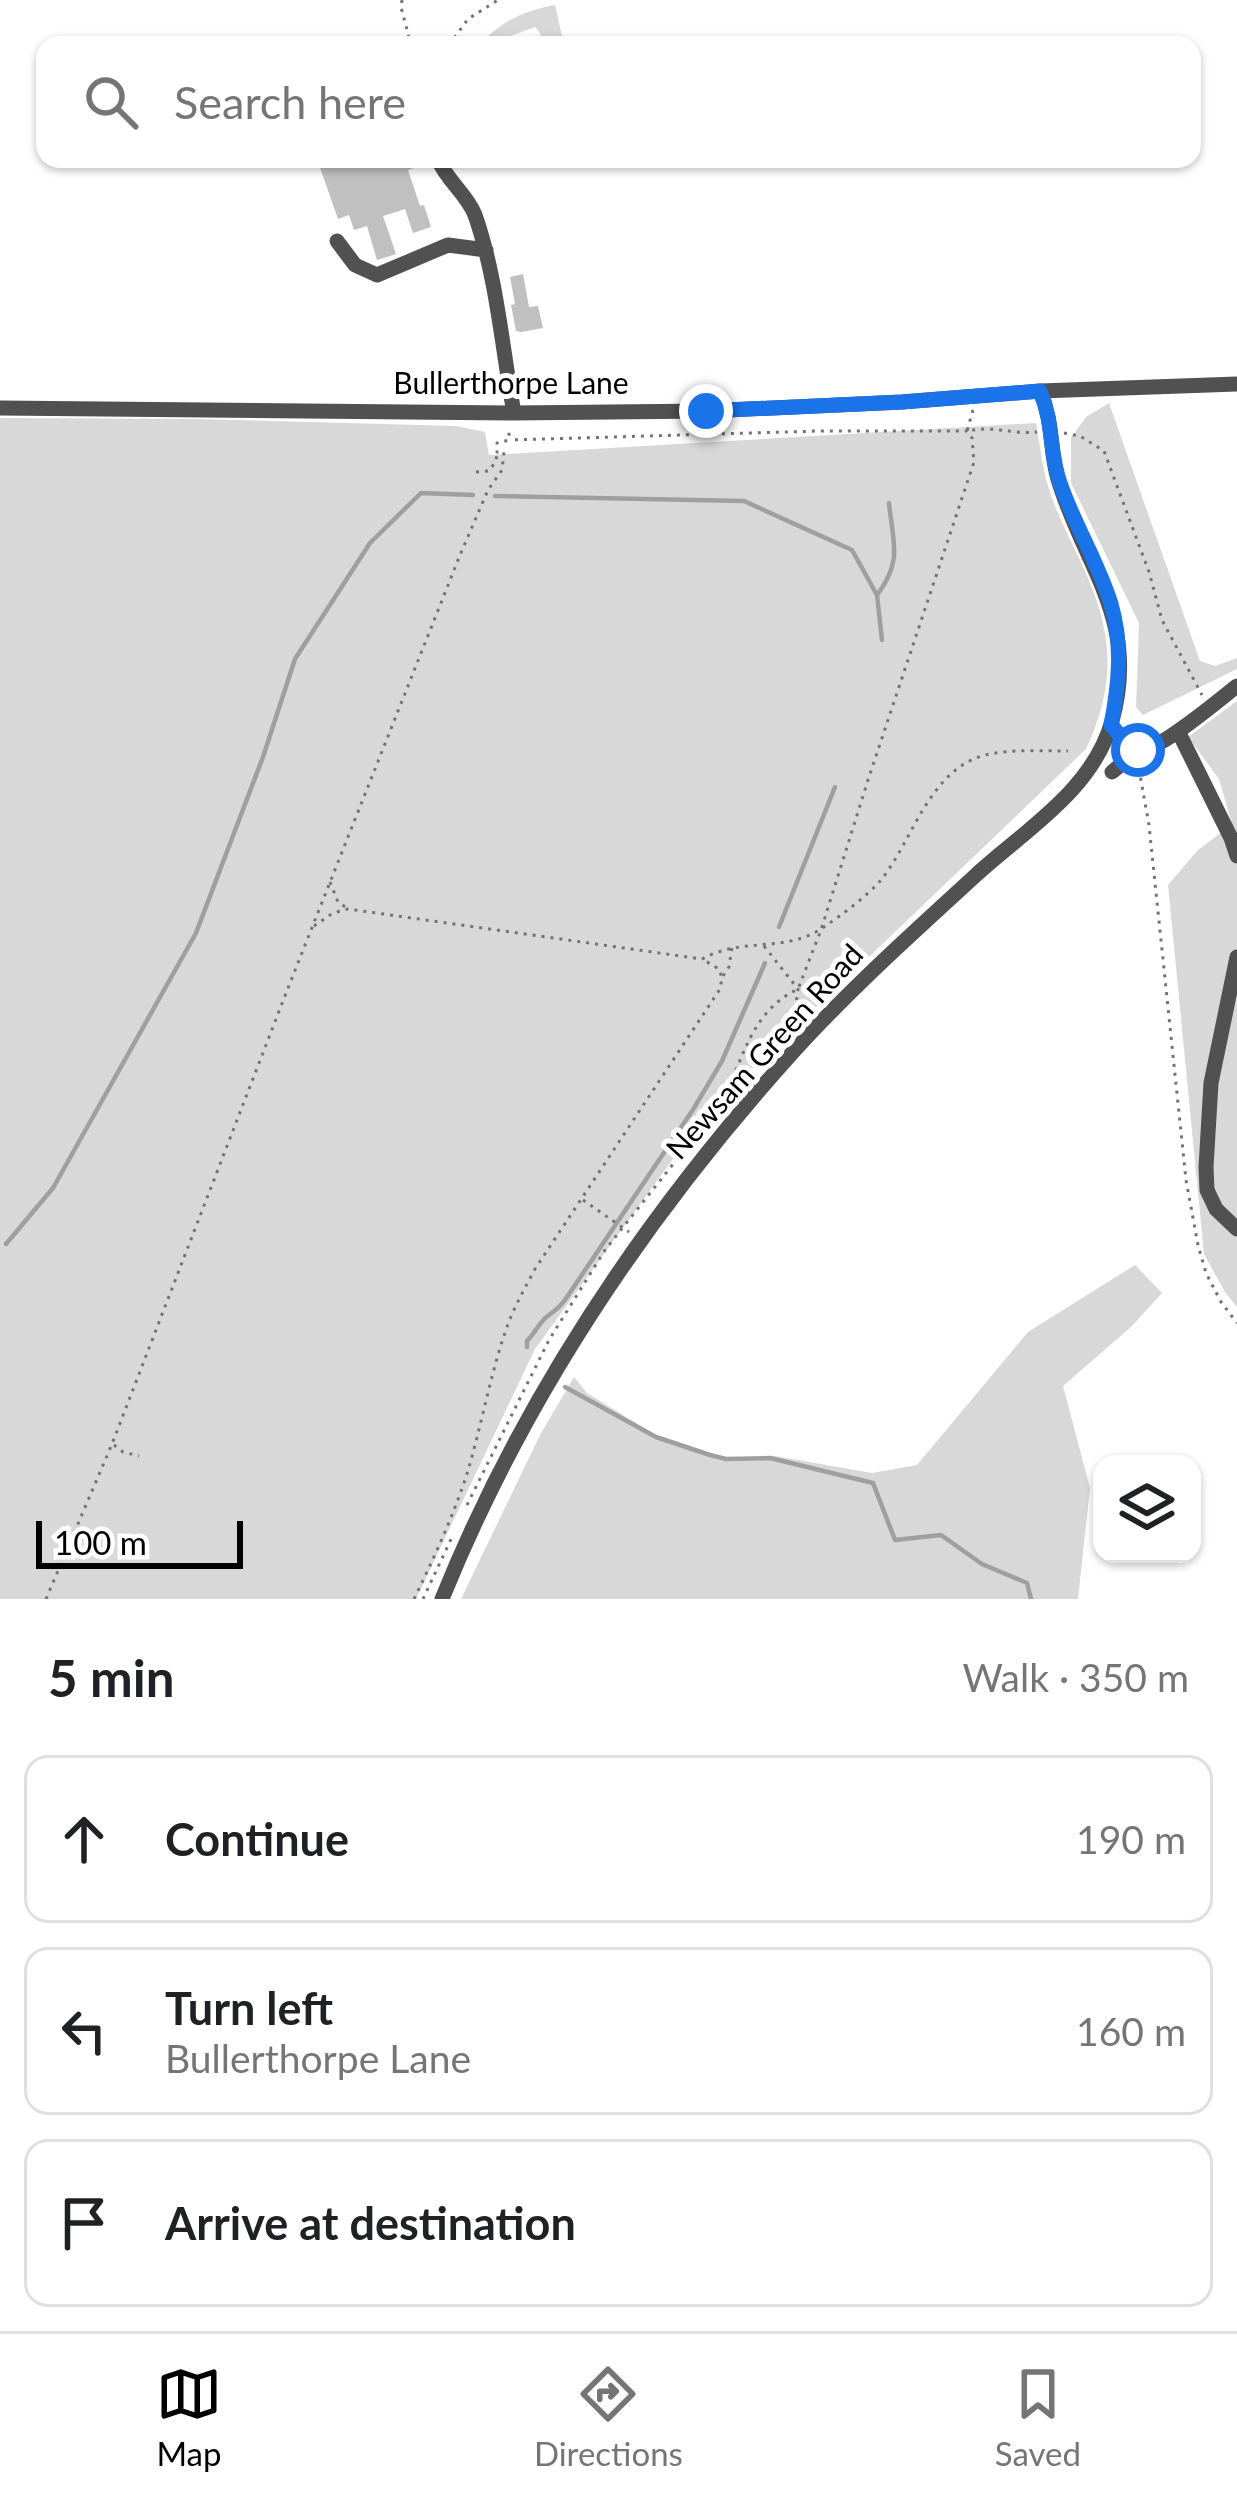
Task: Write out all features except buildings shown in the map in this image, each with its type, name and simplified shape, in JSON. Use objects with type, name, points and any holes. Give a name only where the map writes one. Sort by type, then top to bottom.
[{"type":"street","points":[[442,168],[472,208],[485,250],[511,413]]},
{"type":"street","points":[[337,241],[356,265],[377,274],[448,245],[485,250]]},
{"type":"street","name":"Bullerthorpe Lane","points":[[0,408],[706,411],[1237,384]]},
{"type":"street","points":[[1040,391],[1049,412],[1057,476],[1111,604],[1119,644],[1119,685],[1111,725],[1130,747],[1148,748],[1237,686]]},
{"type":"street","name":"Newsam Green Road","points":[[442,1599],[471,1528],[555,1369],[593,1307],[693,1169],[825,1020],[952,896],[1066,798],[1093,763],[1111,725]]},
{"type":"street","points":[[1178,730],[1237,856]]},
{"type":"street","points":[[1112,772],[1136,749]]},
{"type":"street","points":[[1237,957],[1211,1083],[1206,1167],[1216,1209],[1237,1229]]},
{"type":"path","points":[[402,0],[409,36]]},
{"type":"path","points":[[455,36],[468,20],[498,0]]},
{"type":"path","points":[[825,1020],[796,1004],[798,989],[974,462],[968,431],[976,396]]},
{"type":"path","points":[[509,440],[511,413]]},
{"type":"path","points":[[476,472],[489,471],[496,461],[496,442],[509,440],[986,427],[1080,436],[1104,452],[1162,620],[1209,708]]},
{"type":"path","points":[[46,1599],[112,1444],[460,555],[488,490],[502,470],[504,452],[497,452]]},
{"type":"path","points":[[1136,749],[1149,825],[1186,1180],[1206,1274],[1237,1323]]},
{"type":"path","points":[[702,959],[732,947],[798,941],[820,930],[880,880],[927,804],[955,770],[983,756],[1068,751]]},
{"type":"path","points":[[330,882],[338,902],[348,909]]},
{"type":"path","points":[[312,927],[348,909],[702,959],[719,969],[722,977]]},
{"type":"path","points":[[763,944],[798,989]]},
{"type":"path","points":[[414,1599],[463,1484],[510,1319],[535,1269],[720,989],[732,947]]},
{"type":"path","points":[[423,1599],[549,1340],[605,1250],[731,1087],[754,1025],[798,989]]},
{"type":"path","points":[[236,1087],[248,1091]]},
{"type":"path","points":[[581,1199],[622,1228]]},
{"type":"path","points":[[112,1444],[139,1456]]},
{"type":"shaded area","points":[[555,5],[562,36],[541,36],[535,27],[511,36],[489,36],[514,18]]},
{"type":"shaded area","points":[[1109,403],[1200,661],[1215,666],[1237,658],[1237,669],[1143,715],[1136,707],[1139,623],[1071,483],[1071,438],[1086,417]]},
{"type":"shaded area","points":[[0,418],[456,426],[485,432],[489,455],[1036,423],[1048,486],[1092,588],[1104,630],[1105,689],[1086,749],[707,1112],[535,1349],[416,1599],[0,1599]]},
{"type":"shaded area","points":[[1237,701],[1237,1307],[1204,1254],[1168,885],[1197,851],[1232,824],[1219,779],[1188,737]]},
{"type":"shaded area","points":[[1135,1265],[1162,1293],[1063,1386],[1090,1488],[1078,1599],[461,1599],[540,1435],[574,1377],[587,1393],[670,1444],[724,1461],[775,1456],[872,1473],[917,1465],[1028,1332]]},
{"type":"waterway","points":[[6,1244],[53,1188],[196,933],[295,659],[370,543],[421,493],[473,495]]},
{"type":"waterway","points":[[495,496],[744,501],[852,550],[877,595],[882,640]]},
{"type":"waterway","points":[[877,595],[893,561],[889,503]]},
{"type":"waterway","points":[[779,927],[835,787]]},
{"type":"waterway","points":[[527,1347],[540,1324],[565,1300],[694,1108],[722,1061],[765,963]]},
{"type":"waterway","points":[[565,1387],[656,1437],[710,1455],[770,1458],[873,1483],[895,1540],[941,1535],[982,1564],[1027,1583],[1031,1599]]},
{"type":"route","points":[[706,411],[1040,391],[1049,412],[1057,476],[1111,604],[1119,644],[1119,685],[1111,725],[1138,750]]}]
